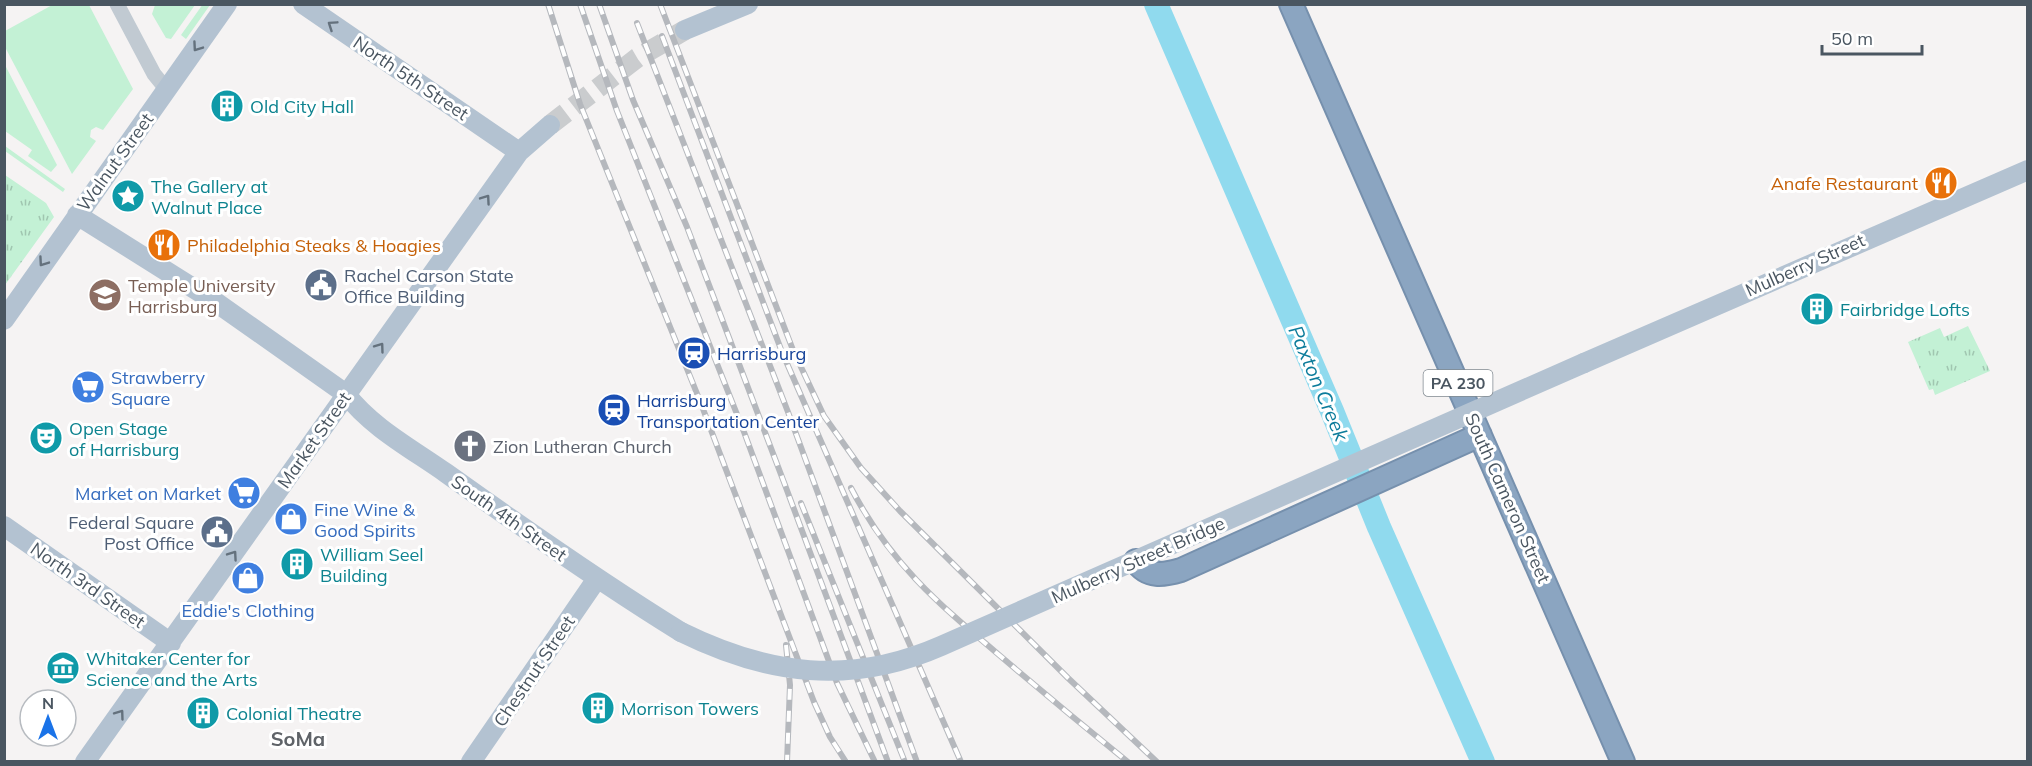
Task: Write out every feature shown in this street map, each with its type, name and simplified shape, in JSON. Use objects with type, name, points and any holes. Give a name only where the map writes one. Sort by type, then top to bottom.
[{"type":"highway","name":"South Cameron Street","points":[[1292,4],[1623,762]]},
{"type":"highway","points":[[1136,561],[1141,568],[1155,574],[1181,570],[1480,435]]},
{"type":"main road","name":"Walnut Street","points":[[4,320],[227,4]]},
{"type":"main road","name":"North 5th Street","points":[[303,4],[519,152]]},
{"type":"main road","points":[[685,30],[748,4]]},
{"type":"main road","name":"Market Street","points":[[85,762],[519,152],[550,125]]},
{"type":"main road","name":"Mulberry Street","points":[[1584,363],[1847,246],[2028,170]]},
{"type":"main road","name":"South 4th Street","points":[[77,214],[217,303],[346,394],[360,412],[596,580],[681,632]]},
{"type":"main road","name":"Mulberry Street Bridge","points":[[681,632],[715,649],[777,667],[831,672],[876,666],[923,654],[1584,363]]},
{"type":"main road","name":"North 3rd Street","points":[[4,526],[171,643]]},
{"type":"main road","name":"Chestnut Street","points":[[471,762],[596,580]]},
{"type":"street","points":[[117,4],[154,74],[167,90]]},
{"type":"green space","points":[[54,4],[89,5],[133,89],[103,130],[96,127],[91,130],[90,137],[96,141],[72,174],[5,47],[5,31]]},
{"type":"green space","points":[[155,4],[195,5],[171,39],[166,38],[152,14]]},
{"type":"green space","points":[[203,4],[210,5],[186,39],[181,35]]},
{"type":"green space","points":[[5,65],[57,165],[51,172],[28,156],[32,150],[5,131]]},
{"type":"green space","points":[[5,146],[65,189],[63,192],[5,151]]},
{"type":"green space","points":[[5,175],[46,203],[54,217],[5,285]]},
{"type":"green space","points":[[1968,326],[1990,371],[1935,395],[1933,389],[1929,390],[1908,342],[1940,328],[1944,337]]},
{"type":"waterway","name":"Paxton Creek","points":[[1156,4],[1332,411],[1379,527],[1483,762]]},
{"type":"tunnel","points":[[550,125],[637,58],[685,30]]},
{"type":"railway","points":[[548,4],[580,104],[700,401],[814,702],[830,737],[846,762]]},
{"type":"railway","points":[[580,4],[617,111],[744,432],[837,683],[875,762]]},
{"type":"railway","points":[[599,4],[633,100],[687,227],[888,762]]},
{"type":"railway","points":[[660,4],[793,350],[824,416],[861,468],[900,511],[1068,678],[1157,762]]},
{"type":"railway","points":[[637,23],[788,412],[917,762]]},
{"type":"railway","points":[[662,36],[782,352],[961,762]]},
{"type":"railway","points":[[851,488],[883,540],[900,562],[938,602],[1128,762]]},
{"type":"railway","points":[[801,503],[905,762]]},
{"type":"railway","points":[[786,645],[790,685],[787,762]]},
{"type":"place","name":"Old City Hall","points":[[227,106]]},
{"type":"place","name":"Anafe Restaurant","points":[[1941,183]]},
{"type":"place","name":"The Gallery at Walnut Place","points":[[128,196]]},
{"type":"place","name":"Philadelphia Steaks & Hoagies","points":[[164,245]]},
{"type":"place","name":"Rachel Carson State Office Building","points":[[321,285]]},
{"type":"place","name":"Temple University Harrisburg","points":[[105,295]]},
{"type":"place","name":"Fairbridge Lofts","points":[[1817,309]]},
{"type":"place","name":"Harrisburg","points":[[694,353]]},
{"type":"place","name":"Strawberry Square","points":[[88,387]]},
{"type":"place","name":"Harrisburg Transportation Center","points":[[614,410]]},
{"type":"place","name":"Open Stage of Harrisburg","points":[[46,438]]},
{"type":"place","name":"Zion Lutheran Church","points":[[470,446]]},
{"type":"place","name":"Market on Market","points":[[244,493]]},
{"type":"place","name":"Fine Wine & Good Spirits","points":[[291,519]]},
{"type":"place","name":"Federal Square Post Office","points":[[217,532]]},
{"type":"place","name":"William Seel Building","points":[[297,564]]},
{"type":"place","name":"Eddie's Clothing","points":[[248,578]]},
{"type":"place","name":"Whitaker Center for Science and the Arts","points":[[63,668]]},
{"type":"place","name":"Morrison Towers","points":[[598,708]]},
{"type":"place","name":"Colonial Theatre","points":[[203,713]]},
{"type":"district","name":"SoMa","points":[[298,738]]}]
